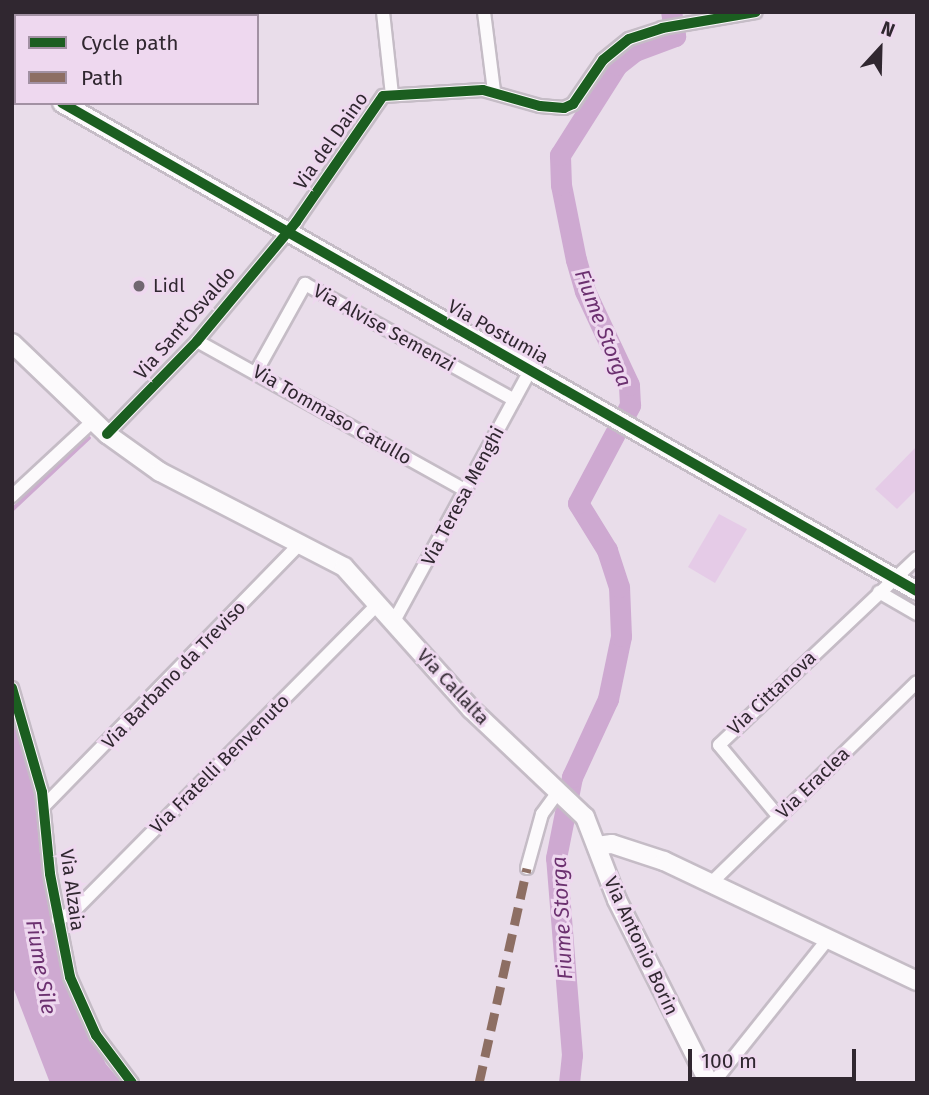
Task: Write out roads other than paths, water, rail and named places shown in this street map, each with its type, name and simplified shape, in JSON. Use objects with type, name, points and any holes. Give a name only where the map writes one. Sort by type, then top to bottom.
[{"type":"street","name":"Via del Daino","points":[[286,231],[382,100],[383,12]]},
{"type":"street","points":[[484,12],[494,91]]},
{"type":"street","name":"Via del Daino","points":[[382,100],[494,91],[554,109],[573,104],[618,46],[662,28],[757,12]]},
{"type":"street","name":"Via Postumia","points":[[66,105],[612,414],[917,591]]},
{"type":"street","name":"Via Sant'Osvaldo","points":[[107,434],[197,341],[286,231]]},
{"type":"street","name":"Via Alvise Semenzi","points":[[256,372],[306,284],[514,400]]},
{"type":"street","name":"Via Tommaso Catullo","points":[[197,341],[466,491]]},
{"type":"street","name":"Via Callalta","points":[[12,343],[107,434],[170,478],[302,543],[344,567],[471,709],[580,812],[597,846]]},
{"type":"street","name":"Via Teresa Menghi","points":[[394,621],[530,370]]},
{"type":"street","points":[[12,496],[93,421]]},
{"type":"street","name":"Via Barbano da Treviso","points":[[45,805],[302,543]]},
{"type":"street","points":[[895,578],[917,558]]},
{"type":"street","name":"Via Cittanova","points":[[778,816],[719,746],[895,578]]},
{"type":"street","points":[[879,592],[917,614]]},
{"type":"street","name":"Via Fratelli Benvenuto","points":[[58,920],[75,910],[379,603]]},
{"type":"street","name":"Via Eraclea","points":[[710,884],[917,682]]},
{"type":"street","name":"Via Alzaia","points":[[12,688],[33,749],[45,805],[58,920],[70,977],[82,1009],[96,1035],[132,1083]]},
{"type":"street","points":[[527,868],[542,814],[560,792]]},
{"type":"street","points":[[597,846],[623,846],[917,981]]},
{"type":"street","name":"Via Antonio Borin","points":[[597,846],[617,900],[711,1083]]},
{"type":"street","points":[[711,1083],[827,940]]},
{"type":"water","name":"Fiume Sile","points":[[12,712],[35,786],[71,994],[106,1064],[122,1083],[50,1083],[13,987]]},
{"type":"waterway","name":"Fiume Storga","points":[[569,1083],[572,1055],[556,858],[572,777],[608,699],[621,636],[619,587],[607,550],[578,503],[630,405],[629,385],[585,291],[576,260],[561,185],[560,155],[617,65],[635,51],[675,36],[671,12]]},
{"type":"waterway","points":[[12,510],[89,438]]},
{"type":"place","name":"Lidl","points":[[139,286]]}]
